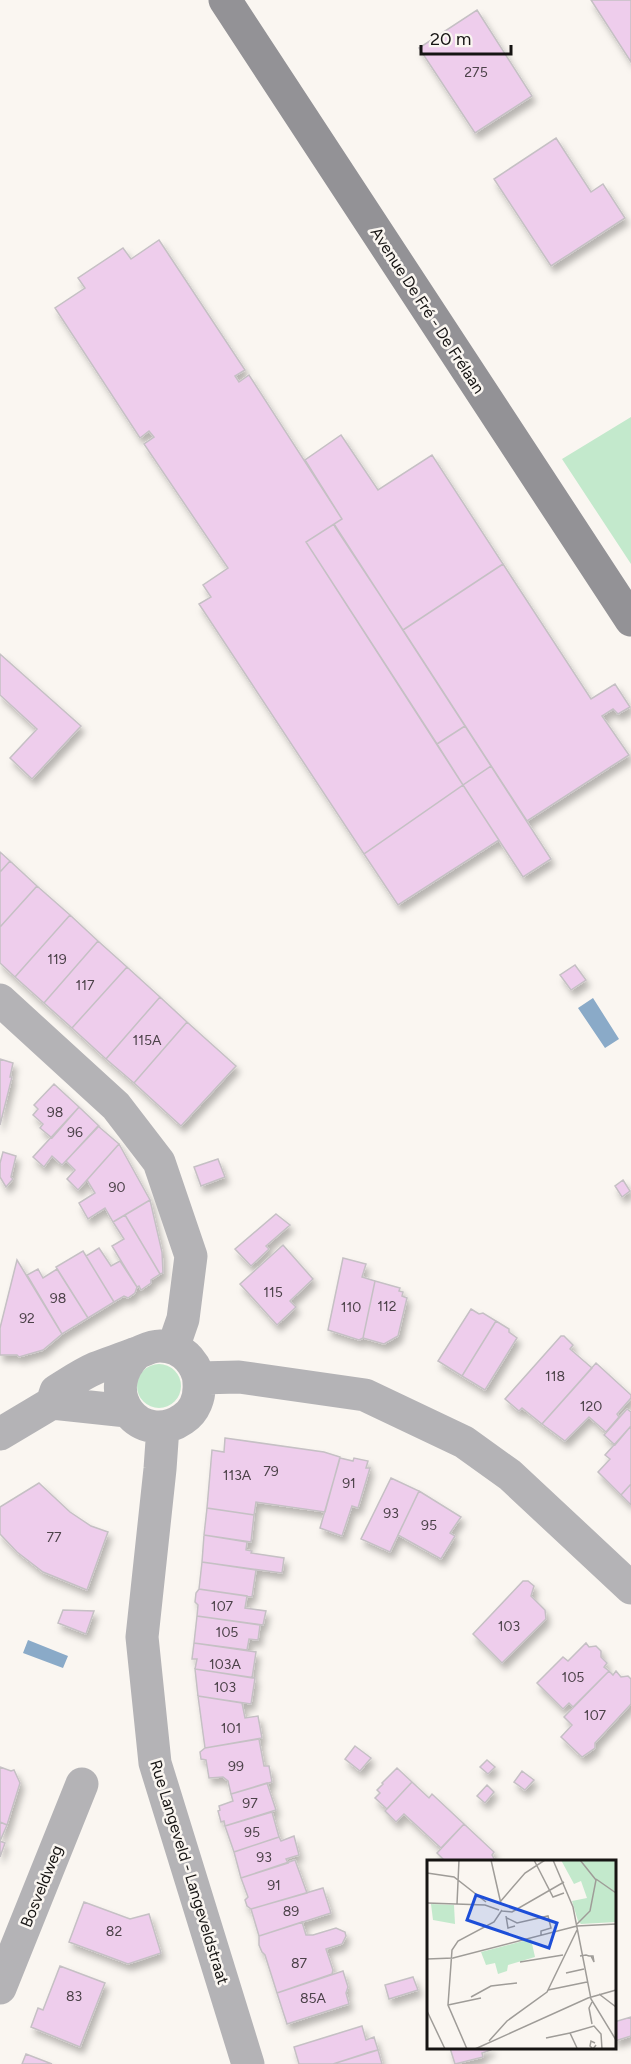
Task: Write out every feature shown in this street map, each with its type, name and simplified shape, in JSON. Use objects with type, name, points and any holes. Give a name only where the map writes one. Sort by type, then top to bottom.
[{"type":"main road","name":"Avenue De Fré - De Frélaan","points":[[225,0],[631,620]]},
{"type":"street","points":[[0,1000],[116,1106],[159,1162],[191,1256],[183,1319],[173,1348]]},
{"type":"street","points":[[0,1434],[52,1402],[56,1391],[95,1368],[148,1348],[160,1346],[173,1348],[185,1354],[194,1365],[199,1377],[200,1391],[196,1405],[188,1416],[176,1424],[163,1427],[150,1426],[137,1420],[127,1411],[121,1398],[119,1385],[128,1362],[137,1353]]},
{"type":"street","points":[[199,1377],[239,1377],[365,1395],[464,1442],[510,1475],[631,1588]]},
{"type":"street","points":[[52,1402],[127,1411]]},
{"type":"street","name":"Rue Langeveld - Langeveldstraat","points":[[163,1427],[142,1637],[155,1763],[248,2064]]},
{"type":"street","name":"Bosveldweg","points":[[0,1988],[82,1784]]},
{"type":"green space","points":[[631,417],[631,564],[562,459]]},
{"type":"green space","points":[[159,1364],[168,1365],[175,1370],[180,1377],[180,1395],[175,1402],[168,1407],[159,1408],[150,1407],[143,1402],[138,1395],[137,1386],[138,1377],[143,1370],[150,1365]]},
{"type":"water","points":[[593,998],[619,1039],[605,1048],[578,1008]]},
{"type":"water","points":[[28,1640],[68,1656],[63,1668],[23,1653]]},
{"type":"building","points":[[591,0],[631,0],[631,62]]},
{"type":"building","points":[[477,10],[532,96],[475,133],[419,48]]},
{"type":"building","points":[[556,138],[591,192],[603,184],[625,218],[551,266],[494,179]]},
{"type":"building","points":[[159,240],[245,370],[235,376],[239,382],[249,375],[342,519],[306,542],[463,785],[364,854],[199,604],[211,597],[203,585],[228,568],[144,444],[154,437],[149,431],[140,438],[55,308],[85,288],[78,278],[123,248],[131,259]]},
{"type":"building","points":[[341,435],[378,490],[432,455],[503,564],[403,630],[335,527],[334,524],[342,519],[305,460]]},
{"type":"building","points":[[334,524],[465,726],[437,744],[306,542]]},
{"type":"building","points":[[503,564],[591,699],[615,684],[630,707],[618,714],[613,709],[602,716],[629,755],[527,821],[403,630]]},
{"type":"building","points":[[0,654],[81,726],[32,779],[10,758],[37,729],[0,695]]},
{"type":"building","points":[[465,726],[491,766],[463,785],[437,744]]},
{"type":"building","points":[[491,766],[551,859],[523,877],[463,785]]},
{"type":"building","points":[[463,785],[499,840],[398,905],[364,854]]},
{"type":"building","points":[[0,852],[10,861],[0,872]]},
{"type":"building","points":[[10,861],[37,886],[0,927],[0,872]]},
{"type":"building","points":[[37,886],[70,915],[15,977],[0,963],[0,927]]},
{"type":"building","points":[[70,915],[98,941],[44,1003],[15,977]]},
{"type":"building","points":[[98,941],[127,967],[72,1028],[44,1003]]},
{"type":"building","points":[[575,965],[586,980],[571,990],[560,975]]},
{"type":"building","points":[[127,967],[160,997],[106,1059],[72,1028]]},
{"type":"building","points":[[160,997],[187,1022],[134,1083],[106,1059]]},
{"type":"building","points":[[187,1022],[236,1066],[181,1126],[134,1083]]},
{"type":"building","points":[[0,1059],[13,1063],[10,1077],[12,1077],[0,1125]]},
{"type":"building","points":[[54,1084],[79,1107],[52,1138],[40,1128],[43,1124],[33,1115],[38,1109],[34,1105]]},
{"type":"building","points":[[79,1107],[99,1126],[62,1165],[52,1156],[44,1167],[33,1157]]},
{"type":"building","points":[[98,1126],[119,1144],[78,1190],[67,1179],[75,1170],[66,1161]]},
{"type":"building","points":[[119,1144],[150,1200],[113,1222],[105,1208],[88,1219],[79,1203],[95,1193],[87,1180]]},
{"type":"building","points":[[3,1152],[16,1156],[11,1177],[13,1179],[6,1187],[0,1177]]},
{"type":"building","points":[[218,1159],[225,1177],[201,1186],[194,1167]]},
{"type":"building","points":[[623,1180],[630,1191],[622,1197],[615,1186]]},
{"type":"building","points":[[150,1200],[162,1252],[163,1273],[160,1274],[125,1215]]},
{"type":"building","points":[[276,1214],[290,1225],[266,1246],[269,1249],[251,1266],[235,1249]]},
{"type":"building","points":[[125,1215],[160,1274],[141,1290],[112,1246],[124,1239],[113,1222]]},
{"type":"building","points":[[283,1245],[313,1279],[290,1301],[296,1307],[277,1325],[240,1284]]},
{"type":"building","points":[[99,1248],[111,1266],[120,1261],[137,1287],[135,1293],[128,1298],[124,1296],[114,1302],[86,1256]]},
{"type":"building","points":[[83,1251],[114,1302],[88,1318],[56,1267]]},
{"type":"building","points":[[343,1258],[366,1264],[362,1277],[375,1281],[363,1338],[359,1340],[328,1330]]},
{"type":"building","points":[[17,1260],[62,1334],[43,1350],[19,1357],[0,1355],[0,1328]]},
{"type":"building","points":[[38,1269],[43,1278],[57,1269],[88,1318],[62,1334],[27,1275]]},
{"type":"building","points":[[375,1281],[400,1288],[399,1291],[403,1292],[402,1296],[407,1298],[398,1336],[384,1344],[363,1338]]},
{"type":"building","points":[[471,1309],[496,1321],[462,1376],[438,1361]]},
{"type":"building","points":[[496,1321],[509,1329],[509,1332],[517,1338],[485,1390],[462,1376]]},
{"type":"building","points":[[561,1336],[573,1345],[570,1349],[592,1368],[542,1424],[522,1408],[519,1411],[505,1399]]},
{"type":"building","points":[[596,1363],[631,1395],[631,1398],[617,1414],[619,1417],[606,1432],[589,1417],[565,1441],[542,1424]]},
{"type":"building","points":[[627,1409],[631,1412],[631,1426],[615,1445],[604,1435]]},
{"type":"building","points":[[631,1426],[631,1484],[621,1495],[598,1472],[610,1459],[605,1455]]},
{"type":"building","points":[[225,1438],[324,1452],[340,1457],[325,1512],[256,1502],[254,1515],[207,1508],[212,1450],[224,1452]]},
{"type":"building","points":[[340,1458],[368,1461],[366,1468],[370,1468],[358,1508],[352,1506],[342,1536],[320,1528]]},
{"type":"building","points":[[391,1478],[419,1491],[390,1552],[361,1539]]},
{"type":"building","points":[[39,1483],[70,1512],[91,1526],[108,1532],[87,1590],[43,1572],[17,1552],[0,1534],[0,1507]]},
{"type":"building","points":[[631,1484],[631,1505],[621,1495]]},
{"type":"building","points":[[419,1491],[461,1517],[450,1533],[455,1536],[441,1559],[398,1535]]},
{"type":"building","points":[[207,1508],[254,1515],[251,1542],[204,1535]]},
{"type":"building","points":[[204,1535],[247,1542],[246,1550],[252,1551],[251,1553],[284,1558],[282,1573],[202,1562]]},
{"type":"building","points":[[202,1562],[256,1570],[252,1597],[199,1589]]},
{"type":"building","points":[[523,1581],[528,1581],[534,1586],[531,1596],[545,1610],[546,1619],[502,1663],[473,1634]]},
{"type":"building","points":[[199,1589],[247,1596],[245,1608],[266,1611],[263,1625],[197,1616],[198,1605],[195,1602]]},
{"type":"building","points":[[63,1610],[94,1611],[86,1634],[58,1623]]},
{"type":"building","points":[[197,1616],[260,1625],[258,1640],[249,1639],[247,1650],[194,1643]]},
{"type":"building","points":[[194,1643],[256,1652],[252,1678],[195,1669],[197,1659],[192,1659]]},
{"type":"building","points":[[586,1643],[589,1647],[596,1646],[601,1651],[601,1657],[607,1663],[604,1667],[609,1671],[573,1707],[569,1703],[563,1709],[537,1683],[563,1657],[568,1661]]},
{"type":"building","points":[[195,1669],[255,1678],[251,1704],[198,1696]]},
{"type":"building","points":[[609,1671],[613,1675],[616,1671],[621,1677],[628,1676],[631,1679],[631,1704],[595,1743],[595,1748],[582,1757],[561,1737],[572,1725],[564,1717]]},
{"type":"building","points":[[198,1696],[242,1703],[245,1718],[258,1716],[262,1738],[205,1748]]},
{"type":"building","points":[[259,1739],[264,1766],[269,1766],[272,1782],[231,1794],[228,1781],[223,1777],[209,1778],[206,1760],[201,1759],[200,1752],[205,1748]]},
{"type":"building","points":[[355,1746],[371,1758],[360,1771],[345,1759]]},
{"type":"building","points":[[487,1760],[495,1767],[488,1774],[480,1767]]},
{"type":"building","points":[[0,1767],[14,1770],[20,1783],[7,1825],[0,1822]]},
{"type":"building","points":[[397,1768],[412,1782],[387,1809],[375,1798],[380,1793],[377,1790],[382,1783]]},
{"type":"building","points":[[522,1771],[534,1780],[525,1790],[514,1782]]},
{"type":"building","points":[[412,1782],[429,1798],[432,1794],[464,1824],[441,1848],[404,1814],[396,1822],[385,1811]]},
{"type":"building","points":[[267,1783],[276,1810],[225,1826],[224,1821],[221,1822],[219,1806],[233,1801],[231,1794]]},
{"type":"building","points":[[487,1785],[494,1792],[485,1803],[477,1796]]},
{"type":"building","points":[[272,1812],[279,1837],[234,1852],[225,1826]]},
{"type":"building","points":[[0,1822],[7,1825],[0,1841]]},
{"type":"building","points":[[464,1824],[494,1852],[492,1855],[495,1860],[444,1860],[437,1853]]},
{"type":"building","points":[[294,1836],[299,1855],[286,1859],[288,1863],[241,1878],[234,1852],[279,1837],[281,1841]]},
{"type":"building","points":[[0,1841],[5,1843],[0,1857]]},
{"type":"building","points":[[295,1860],[307,1893],[251,1909],[247,1906],[245,1900],[248,1897],[241,1878]]},
{"type":"building","points":[[323,1888],[331,1913],[259,1936],[251,1909]]},
{"type":"building","points":[[84,1902],[130,1919],[149,1914],[161,1953],[128,1964],[69,1942]]},
{"type":"building","points":[[302,1922],[306,1935],[336,1928],[345,1932],[346,1936],[342,1944],[326,1949],[333,1970],[332,1974],[277,1993],[265,1955],[259,1945],[259,1936]]},
{"type":"building","points":[[60,1966],[105,1983],[80,2047],[31,2027],[38,2008],[43,2010]]},
{"type":"building","points":[[343,1971],[348,1987],[346,1993],[349,2004],[287,2024],[277,1993]]},
{"type":"building","points":[[413,1977],[418,1990],[389,1999],[385,1985]]},
{"type":"building","points":[[631,2017],[631,2036],[616,2041],[616,2021]]},
{"type":"building","points":[[362,2026],[366,2040],[374,2037],[378,2050],[333,2064],[299,2064],[294,2047]]},
{"type":"building","points":[[450,2049],[491,2049],[482,2053],[483,2057],[455,2064]]},
{"type":"building","points":[[378,2050],[382,2064],[333,2064],[370,2052]]},
{"type":"building","points":[[26,2054],[52,2064],[22,2064]]}]
